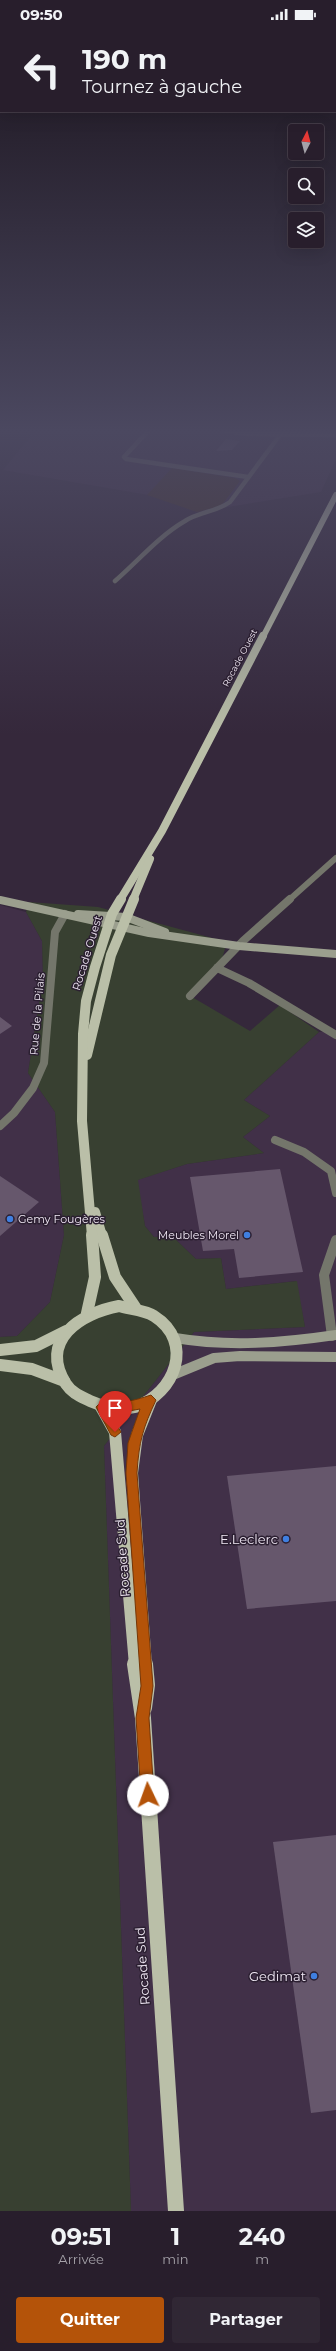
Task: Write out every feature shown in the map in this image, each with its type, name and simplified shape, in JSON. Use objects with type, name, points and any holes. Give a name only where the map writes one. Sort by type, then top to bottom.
[{"type":"main road","name":"Rocade Ouest","points":[[83,1073],[111,955],[162,831],[317,532]]},
{"type":"main road","name":"Rocade Ouest","points":[[87,1313],[95,1277],[90,1197],[85,1167],[82,1122],[83,1034],[86,1001],[105,924],[162,831]]},
{"type":"main road","name":"Rocade Ouest","points":[[90,1197],[116,1277],[135,1307]]},
{"type":"main road","points":[[0,1350],[36,1346],[66,1331],[87,1313],[103,1308],[119,1306],[135,1307],[152,1314],[165,1324],[175,1338],[178,1350],[178,1362],[175,1374],[165,1388],[151,1400],[124,1408],[101,1407],[86,1401],[73,1392],[64,1381],[58,1364],[58,1359],[59,1347],[66,1331]]},
{"type":"main road","points":[[0,1365],[32,1368],[64,1381]]},
{"type":"main road","name":"Rocade Sud","points":[[143,1718],[147,1686],[132,1473],[133,1443],[141,1418],[151,1400]]},
{"type":"main road","name":"Rocade Sud","points":[[101,1407],[115,1432],[136,1683],[143,1718],[176,2211]]},
{"type":"street","points":[[115,581],[155,545],[166,532]]},
{"type":"street","points":[[190,996],[239,946],[336,858]]},
{"type":"street","points":[[0,900],[121,928],[182,938],[239,946],[336,954]]},
{"type":"street","points":[[65,914],[110,914],[126,917],[182,938]]},
{"type":"street","name":"Rue de la Pilais","points":[[0,1126],[14,1113],[33,1088],[44,1063],[55,932],[65,914]]},
{"type":"street","points":[[216,968],[248,983],[336,1035]]},
{"type":"street","points":[[275,1140],[304,1152],[331,1170],[336,1193]]},
{"type":"street","points":[[175,1338],[200,1343],[239,1345],[334,1336],[324,1275],[336,1240]]},
{"type":"street","points":[[175,1374],[214,1358],[240,1356],[336,1357]]},
{"type":"shaded area","points":[[0,905],[26,912],[42,941],[43,977],[28,1073],[55,1112],[64,1235],[50,1302],[17,1336],[0,1337]]},
{"type":"shaded area","points":[[336,1031],[336,2211],[131,2211],[104,1446],[194,1332],[305,1327],[296,1281],[226,1289],[221,1258],[196,1259],[172,1236],[154,1237],[145,1226],[137,1180],[187,1164],[264,1153],[243,1137],[270,1116],[244,1100],[319,1032]]},
{"type":"green space","points":[[29,902],[98,907],[227,942],[218,972],[192,997],[250,1031],[280,1005],[319,1032],[244,1100],[270,1116],[243,1137],[264,1153],[187,1164],[138,1180],[145,1226],[154,1237],[172,1236],[196,1259],[221,1258],[226,1289],[297,1281],[305,1327],[194,1332],[104,1446],[131,2211],[0,2211],[0,1337],[17,1336],[50,1302],[64,1235],[55,1112],[28,1073],[43,977],[42,941],[26,912]]},
{"type":"building","points":[[0,1017],[12,1026],[0,1034]]},
{"type":"building","name":"Meubles Morel","points":[[280,1169],[303,1272],[239,1278],[234,1249],[203,1251],[190,1177]]},
{"type":"building","name":"Gemy Fougères","points":[[0,1176],[39,1202],[0,1236]]},
{"type":"building","name":"E.Leclerc","points":[[336,1466],[336,1601],[247,1609],[227,1476]]},
{"type":"building","name":"Gedimat","points":[[336,1835],[336,2110],[311,2113],[273,1842]]},
{"type":"place","name":"Gemy Fougères","points":[[10,1219]]},
{"type":"place","name":"Meubles Morel","points":[[247,1235]]},
{"type":"place","name":"E.Leclerc","points":[[286,1539]]},
{"type":"place","name":"Gedimat","points":[[314,1976]]},
{"type":"route","points":[[115,1432],[101,1407],[118,1408],[135,1406],[151,1400],[141,1418],[133,1443],[132,1473],[147,1686],[143,1718],[148,1795]]}]
